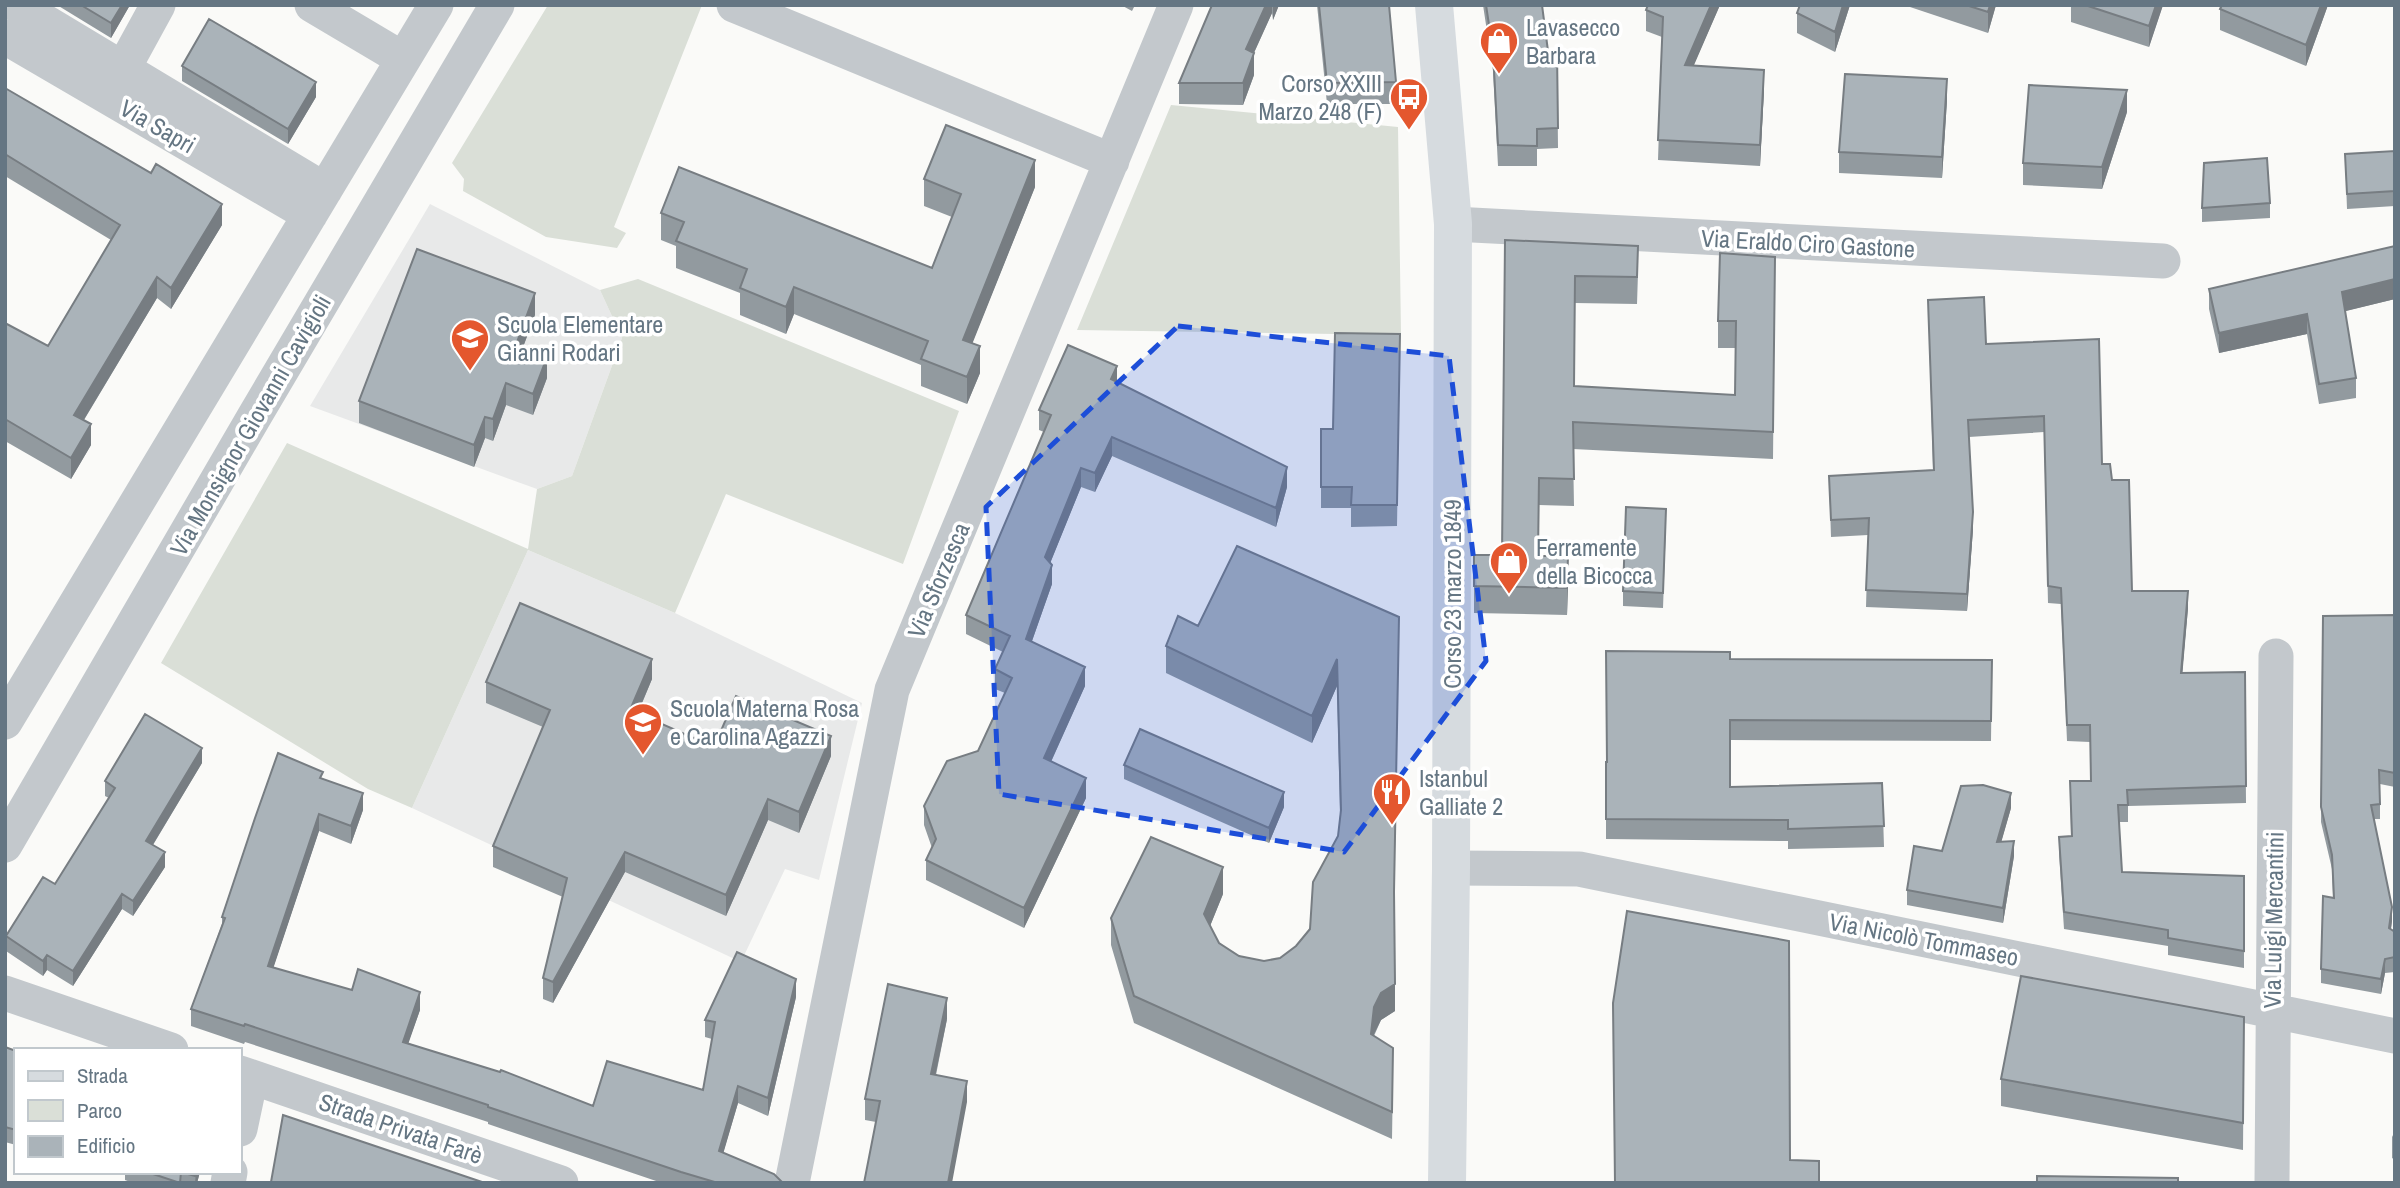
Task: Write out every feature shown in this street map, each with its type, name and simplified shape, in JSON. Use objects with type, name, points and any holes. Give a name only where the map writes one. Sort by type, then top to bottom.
[{"type":"main road","name":"Corso 23 marzo 1849","points":[[1434,5],[1453,224],[1447,1183]]},
{"type":"street","points":[[17,5],[123,69],[317,202]]},
{"type":"street","points":[[123,69],[158,5]]},
{"type":"street","points":[[312,5],[403,59]]},
{"type":"street","points":[[5,722],[436,5]]},
{"type":"street","name":"Via Monsignor Giovanni Cavigioli","points":[[5,845],[497,5]]},
{"type":"street","points":[[734,5],[1112,162]]},
{"type":"street","name":"Via Sforzesca","points":[[792,1183],[892,690],[1176,5]]},
{"type":"street","name":"Via Sapri","points":[[5,37],[317,202]]},
{"type":"street","name":"Via Eraldo Ciro Gastone","points":[[1453,224],[2163,261]]},
{"type":"street","name":"Via Luigi Mercantini","points":[[2272,1183],[2276,656]]},
{"type":"street","name":"Via Nicolò Tommaseo","points":[[1451,868],[1579,869],[2395,1036]]},
{"type":"street","points":[[5,993],[165,1048]]},
{"type":"street","points":[[242,1107],[245,1075]]},
{"type":"street","name":"Strada Privata Farè","points":[[245,1075],[561,1183]]},
{"type":"highlighted area","points":[[1178,326],[1449,356],[1486,661],[1344,852],[999,794],[986,507]]},
{"type":"shaded area","name":"Scuola Elementare Gianni Rodari","points":[[430,204],[600,290],[622,338],[572,476],[537,489],[310,406]]},
{"type":"shaded area","name":"Scuola Materna Rosa e Carolina Agazzi","points":[[528,550],[675,613],[862,703],[819,880],[785,869],[741,962],[412,808]]},
{"type":"green space","points":[[548,5],[702,5],[614,227],[626,233],[617,248],[546,237],[463,191],[464,179],[452,163]]},
{"type":"green space","points":[[1171,105],[1398,127],[1401,335],[1077,330]]},
{"type":"green space","points":[[638,279],[959,411],[903,564],[726,494],[675,613],[528,550],[412,808],[368,789],[161,663],[287,443],[528,549],[537,489],[572,476],[622,338],[600,290]]},
{"type":"building","points":[[81,5],[122,5],[111,23]]},
{"type":"building","points":[[1212,5],[1266,5],[1246,49],[1254,53],[1243,83],[1179,83]]},
{"type":"building","points":[[1319,5],[1389,5],[1396,82],[1327,83]]},
{"type":"building","points":[[1486,5],[1542,5],[1548,51],[1557,52],[1558,128],[1537,129],[1537,146],[1498,145],[1493,51]]},
{"type":"building","points":[[1648,5],[1711,5],[1685,65],[1764,70],[1760,145],[1658,140],[1663,17],[1646,10]]},
{"type":"building","points":[[1800,5],[1843,5],[1835,32],[1797,13]]},
{"type":"building","points":[[1966,5],[1990,5],[1988,12]]},
{"type":"building","points":[[2085,5],[2156,5],[2149,26]]},
{"type":"building","points":[[2222,5],[2321,5],[2306,45],[2220,9]]},
{"type":"building","points":[[209,19],[316,82],[288,129],[182,66]]},
{"type":"building","points":[[1845,74],[1947,79],[1942,157],[1839,152]]},
{"type":"building","points":[[2029,85],[2127,90],[2102,167],[2023,163]]},
{"type":"building","points":[[5,88],[151,173],[156,164],[222,204],[171,288],[157,277],[74,415],[91,424],[71,458],[5,419],[5,323],[48,346],[120,225],[5,154]]},
{"type":"building","points":[[946,125],[1035,160],[963,340],[980,346],[967,377],[921,359],[928,341],[794,287],[786,307],[740,288],[747,269],[676,241],[684,222],[661,213],[679,167],[932,268],[961,194],[924,179]]},
{"type":"building","points":[[2395,151],[2395,191],[2347,194],[2345,154]]},
{"type":"building","points":[[2267,158],[2270,203],[2202,208],[2204,163]]},
{"type":"building","points":[[1505,240],[1638,246],[1637,277],[1575,276],[1574,386],[1735,395],[1736,321],[1718,321],[1720,253],[1775,257],[1773,432],[1573,422],[1574,479],[1539,478],[1538,556],[1568,556],[1567,588],[1474,586],[1474,555],[1502,555]]},
{"type":"building","points":[[2395,246],[2395,279],[2342,292],[2356,378],[2319,384],[2307,314],[2219,333],[2209,289]]},
{"type":"building","points":[[417,249],[535,293],[516,345],[547,357],[533,394],[506,383],[493,419],[485,417],[474,445],[359,401]]},
{"type":"building","points":[[1984,297],[1986,344],[2099,339],[2102,464],[2110,464],[2112,480],[2129,480],[2132,591],[2188,591],[2181,673],[2245,672],[2246,786],[2127,790],[2128,805],[2118,805],[2122,872],[2244,876],[2244,951],[2168,938],[2168,930],[2064,912],[2059,837],[2072,836],[2070,781],[2091,781],[2090,725],[2067,725],[2061,588],[2048,586],[2044,416],[1968,420],[1973,512],[1967,594],[1866,590],[1869,518],[1831,520],[1829,476],[1934,470],[1928,300]]},
{"type":"building","points":[[1335,333],[1400,334],[1397,505],[1351,505],[1352,487],[1321,487],[1321,429],[1333,429]]},
{"type":"building","points":[[1068,345],[1117,366],[1111,379],[1287,467],[1276,508],[1112,437],[1095,473],[1081,468],[1045,557],[1052,565],[1026,639],[1085,667],[1044,758],[1086,778],[1024,908],[926,860],[936,839],[924,806],[947,761],[978,751],[1012,678],[995,669],[1010,636],[966,615],[1051,415],[1039,410]]},
{"type":"building","points":[[1626,507],[1666,509],[1663,593],[1623,591]]},
{"type":"building","points":[[1237,546],[1399,617],[1395,984],[1381,993],[1374,1007],[1371,1034],[1393,1048],[1392,1112],[1134,996],[1111,918],[1151,837],[1223,867],[1204,914],[1219,943],[1239,956],[1264,961],[1280,958],[1296,946],[1310,929],[1313,882],[1338,836],[1341,810],[1337,659],[1312,716],[1166,646],[1178,616],[1198,626]]},
{"type":"building","points":[[520,603],[652,659],[630,710],[714,747],[736,696],[831,736],[799,812],[768,799],[726,895],[625,852],[553,982],[543,978],[567,878],[493,846],[550,710],[486,682]]},
{"type":"building","points":[[2395,615],[2395,773],[2379,770],[2380,804],[2371,805],[2392,907],[2389,928],[2395,932],[2395,957],[2385,959],[2381,979],[2321,969],[2323,896],[2334,898],[2332,855],[2321,807],[2323,616]]},
{"type":"building","points":[[1606,651],[1730,652],[1730,659],[1992,660],[1991,721],[1730,720],[1730,787],[1882,783],[1884,826],[1788,829],[1788,820],[1606,819]]},
{"type":"building","points":[[145,714],[202,748],[146,841],[165,852],[133,901],[122,894],[73,971],[47,955],[43,961],[6,936],[43,877],[55,884],[115,788],[105,781]]},
{"type":"building","points":[[1140,729],[1284,792],[1269,828],[1124,765]]},
{"type":"building","points":[[278,753],[323,772],[320,778],[363,793],[351,826],[319,814],[268,966],[352,990],[358,969],[420,992],[403,1042],[500,1072],[501,1070],[593,1106],[607,1061],[703,1090],[715,1022],[705,1020],[737,952],[796,979],[768,1098],[738,1086],[719,1151],[774,1174],[783,1183],[718,1183],[245,1024],[244,1026],[191,1009],[225,918],[222,917]]},
{"type":"building","points":[[1983,785],[2011,793],[1997,842],[2014,841],[2003,908],[1907,890],[1914,846],[1942,851],[1961,786]]},
{"type":"building","points":[[1627,911],[1789,941],[1790,1160],[1819,1161],[1819,1183],[1615,1183],[1613,1003]]},
{"type":"building","points":[[2021,976],[2244,1017],[2243,1123],[2001,1079]]},
{"type":"building","points":[[888,984],[947,998],[931,1074],[967,1081],[948,1183],[864,1183],[880,1101],[865,1099]]},
{"type":"building","points":[[5,1047],[14,1050],[14,1129],[5,1127]]},
{"type":"building","points":[[283,1115],[485,1183],[271,1182]]},
{"type":"building","points":[[153,1174],[181,1174],[180,1183]]},
{"type":"building","points":[[2037,1176],[2178,1178],[2178,1183],[2037,1183]]},
{"type":"place","name":"Lavasecco Barbara","points":[[1499,75]]},
{"type":"place","name":"Corso XXIII Marzo 248 (F)","points":[[1409,131]]},
{"type":"place","name":"Scuola Elementare Gianni Rodari","points":[[470,372]]},
{"type":"place","name":"Ferramente della Bicocca","points":[[1509,595]]},
{"type":"place","name":"Scuola Materna Rosa e Carolina Agazzi","points":[[643,756]]},
{"type":"place","name":"Istanbul Galliate 2","points":[[1392,826]]}]
